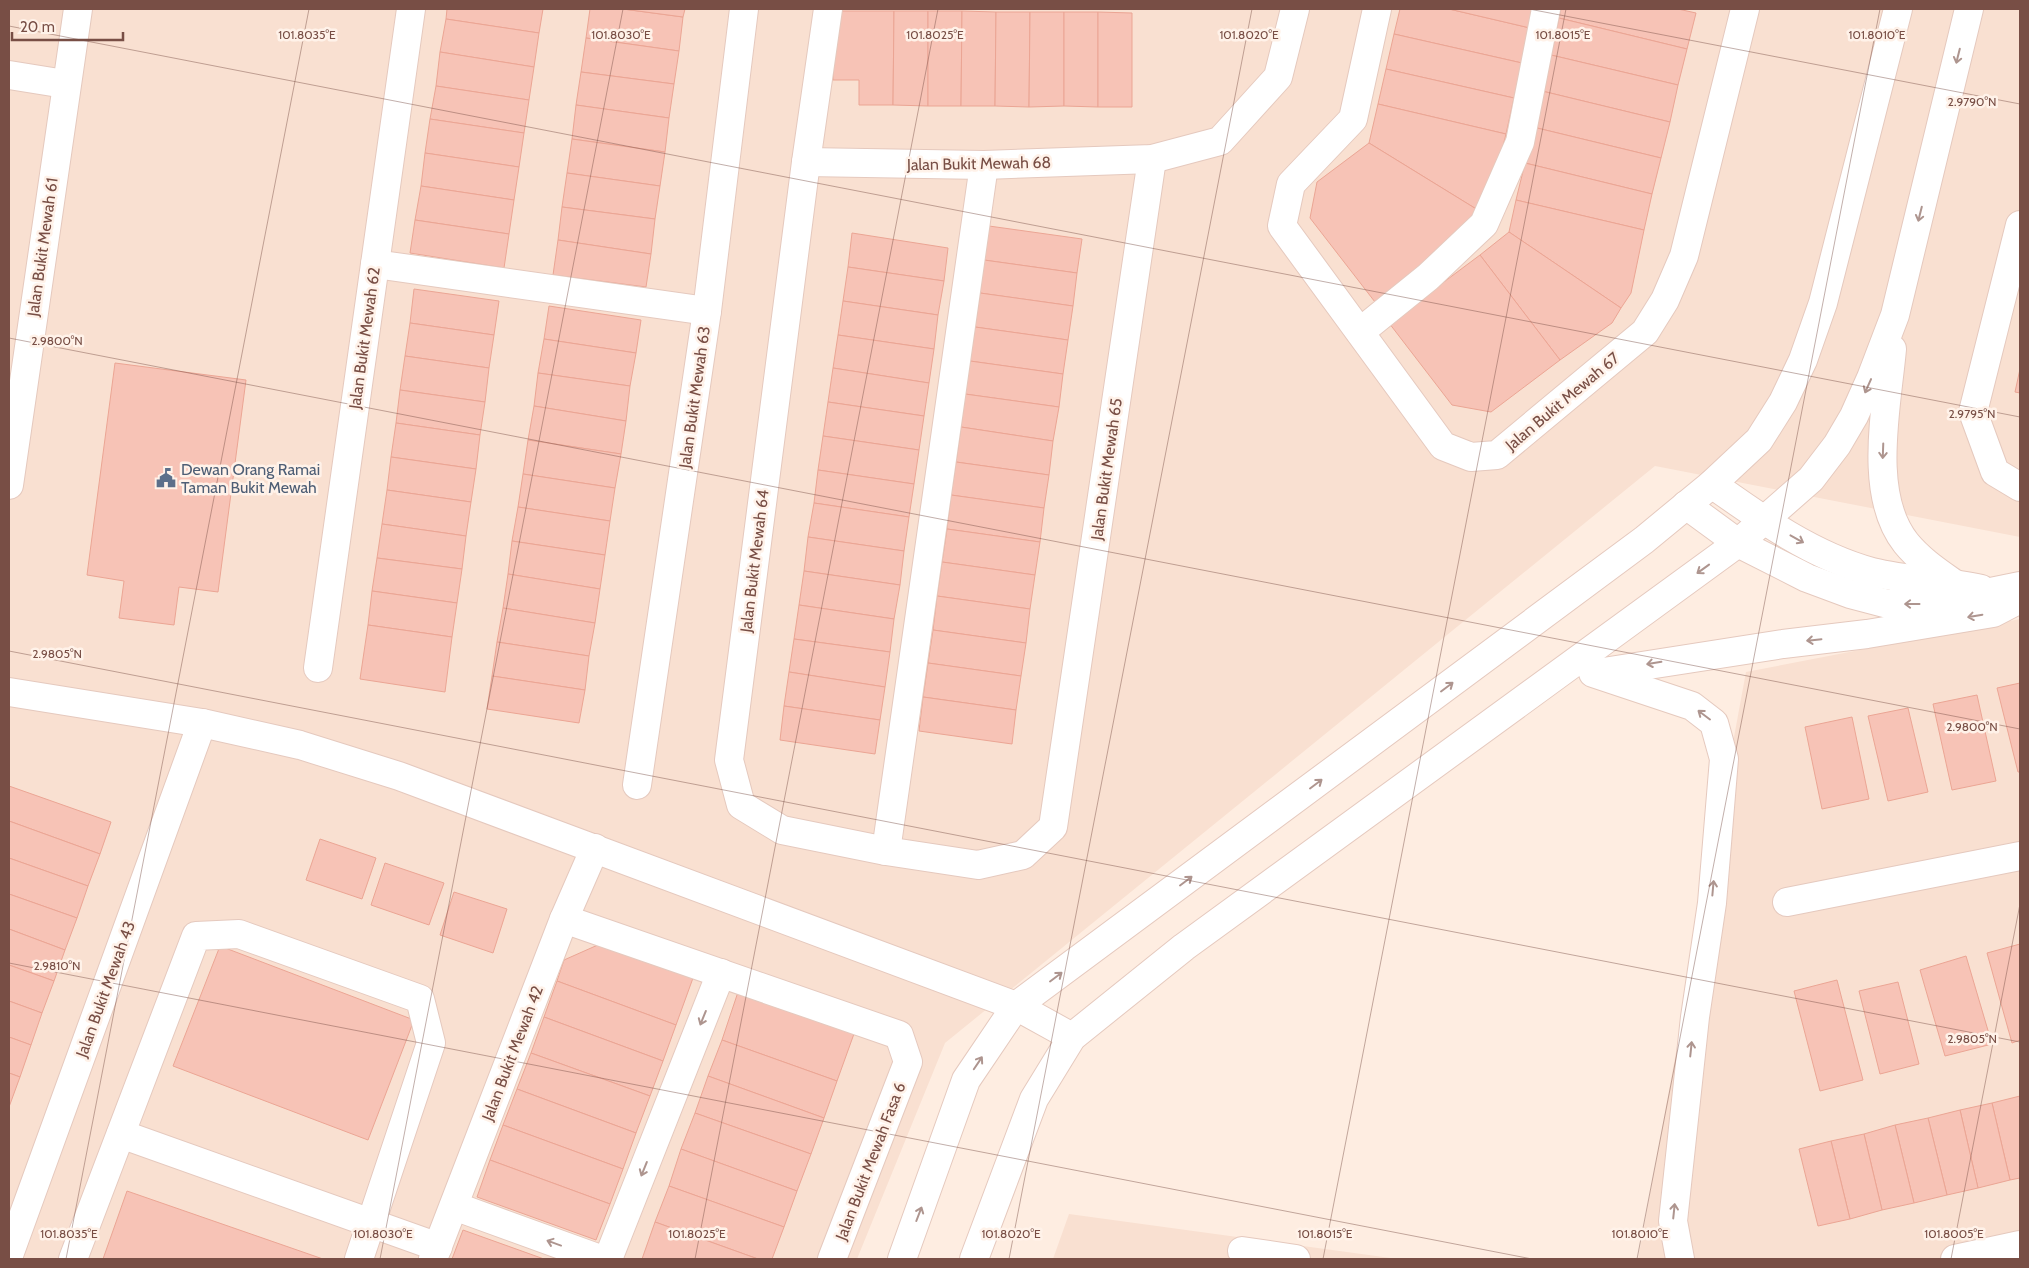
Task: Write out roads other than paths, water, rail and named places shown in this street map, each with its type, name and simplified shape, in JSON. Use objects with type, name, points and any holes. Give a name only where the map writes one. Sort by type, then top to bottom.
[{"type":"street","name":"Jalan Bukit Mewah 61","points":[[9,485],[78,9]]},
{"type":"street","name":"Jalan Bukit Mewah 62","points":[[318,668],[411,9]]},
{"type":"street","name":"Jalan Bukit Mewah 63","points":[[636,785],[707,311],[744,9]]},
{"type":"street","name":"Jalan Bukit Mewah 64","points":[[828,9],[806,162],[729,760],[741,806],[782,830],[886,851]]},
{"type":"street","points":[[1152,158],[1220,141],[1278,77],[1296,9]]},
{"type":"street","name":"Jalan Bukit Mewah 67","points":[[1377,9],[1353,119],[1290,184],[1282,226],[1443,446],[1471,457],[1497,455],[1645,332],[1665,300],[1684,256],[1745,9]]},
{"type":"street","points":[[1360,332],[1428,277],[1484,224],[1520,142],[1546,9]]},
{"type":"street","points":[[902,1259],[966,1080],[1016,1006],[1644,540],[1712,484],[1759,440],[1784,402],[1803,360],[1823,303],[1898,9]]},
{"type":"street","points":[[1953,582],[1926,563],[1905,542],[1893,519],[1882,482],[1895,316],[1969,9]]},
{"type":"street","points":[[9,75],[66,84]]},
{"type":"street","name":"Jalan Bukit Mewah 68","points":[[806,162],[984,165],[1152,158]]},
{"type":"street","name":"Jalan Bukit Mewah 65","points":[[886,851],[978,865],[1022,855],[1053,827],[1152,158]]},
{"type":"street","points":[[886,851],[984,165]]},
{"type":"street","points":[[2020,224],[1973,412],[1995,472],[2020,487]]},
{"type":"street","points":[[375,264],[707,311]]},
{"type":"street","points":[[974,1259],[1034,1098],[1072,1037],[1184,947],[1738,543],[1811,479],[1837,445],[1854,416],[1895,316]]},
{"type":"street","points":[[1712,484],[1764,520],[1818,550],[1871,571],[1902,578],[1953,582],[2012,592]]},
{"type":"street","points":[[1686,505],[1738,543],[1807,578],[1850,594],[1888,604],[1932,604],[2012,592]]},
{"type":"street","points":[[1525,698],[1592,674],[1783,644],[1867,634],[1993,613],[2012,592]]},
{"type":"street","points":[[1592,674],[1692,706],[1714,723],[1724,759],[1712,903],[1695,1017],[1673,1221],[1680,1259]]},
{"type":"street","points":[[9,692],[202,723],[300,745],[399,776],[1016,1006],[1072,1037]]},
{"type":"street","name":"Jalan Bukit Mewah 43","points":[[10,1246],[202,723]]},
{"type":"street","name":"Jalan Bukit Mewah 42","points":[[436,1253],[564,919],[595,848]]},
{"type":"street","points":[[1787,902],[2020,856]]},
{"type":"street","points":[[564,919],[721,973],[608,1259]]},
{"type":"street","points":[[73,1259],[196,936],[239,934],[420,999],[431,1043],[359,1259]]},
{"type":"street","name":"Jalan Bukit Mewah Fasa 6","points":[[721,973],[899,1035],[908,1062],[832,1259]]},
{"type":"street","points":[[121,1134],[371,1224],[436,1253]]},
{"type":"street","points":[[454,1206],[600,1259]]},
{"type":"street","points":[[1955,1259],[2020,1245]]},
{"type":"street","points":[[1242,1251],[1296,1259]]},
{"type":"place","name":"Dewan Orang Ramai Taman Bukit Mewah","points":[[166,478]]}]
